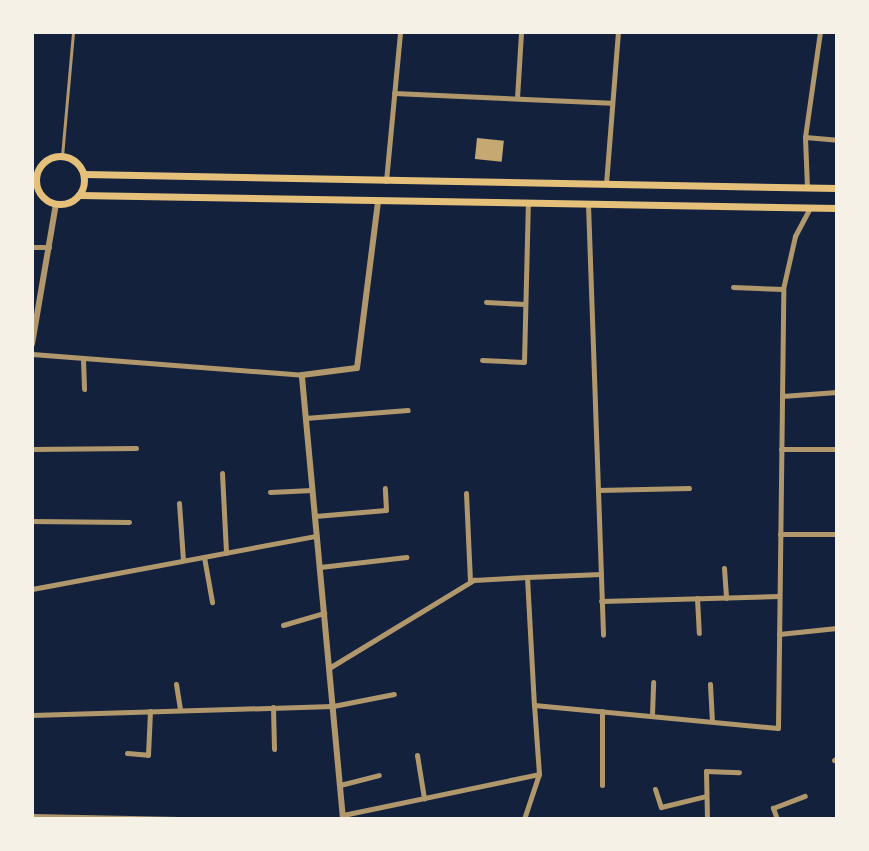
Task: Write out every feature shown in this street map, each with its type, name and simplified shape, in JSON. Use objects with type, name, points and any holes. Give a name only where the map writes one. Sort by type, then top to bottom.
[{"type":"main road","points":[[837,188],[84,174],[62,156],[45,160],[34,175],[36,196],[56,204],[79,195],[837,208]]},
{"type":"main road","points":[[79,195],[84,174]]},
{"type":"street","points":[[386,181],[400,32]]},
{"type":"street","points":[[517,98],[521,32]]},
{"type":"street","points":[[606,184],[618,32]]},
{"type":"street","points":[[807,187],[805,137],[820,32]]},
{"type":"street","points":[[394,93],[611,103]]},
{"type":"street","points":[[805,137],[837,140]]},
{"type":"street","points":[[32,354],[302,375],[357,368],[378,201]]},
{"type":"street","points":[[482,360],[524,362],[528,203]]},
{"type":"street","points":[[32,344],[56,204]]},
{"type":"street","points":[[588,204],[603,635]]},
{"type":"street","points":[[534,705],[778,728],[783,289],[795,236],[810,208]]},
{"type":"street","points":[[32,247],[49,247]]},
{"type":"street","points":[[733,287],[783,289]]},
{"type":"street","points":[[486,302],[526,304]]},
{"type":"street","points":[[83,359],[84,389]]},
{"type":"street","points":[[302,375],[343,817],[539,774]]},
{"type":"street","points":[[782,396],[837,392]]},
{"type":"street","points":[[305,418],[408,410]]},
{"type":"street","points":[[32,449],[136,448]]},
{"type":"street","points":[[781,449],[837,449]]},
{"type":"street","points":[[222,473],[226,553]]},
{"type":"street","points":[[315,516],[386,510],[385,488]]},
{"type":"street","points":[[598,490],[689,488]]},
{"type":"street","points":[[270,492],[312,490]]},
{"type":"street","points":[[466,493],[470,582]]},
{"type":"street","points":[[179,503],[183,560]]},
{"type":"street","points":[[32,521],[129,522]]},
{"type":"street","points":[[780,534],[837,534]]},
{"type":"street","points":[[32,589],[316,536]]},
{"type":"street","points":[[204,557],[212,602]]},
{"type":"street","points":[[320,567],[406,557]]},
{"type":"street","points":[[724,568],[726,598]]},
{"type":"street","points":[[329,668],[470,582],[601,574]]},
{"type":"street","points":[[524,819],[539,774],[527,577]]},
{"type":"street","points":[[601,601],[779,596]]},
{"type":"street","points":[[697,598],[699,633]]},
{"type":"street","points":[[283,625],[324,613]]},
{"type":"street","points":[[779,634],[837,628]]},
{"type":"street","points":[[652,715],[653,682]]},
{"type":"street","points":[[176,684],[180,710]]},
{"type":"street","points":[[710,684],[712,721]]},
{"type":"street","points":[[32,715],[333,706],[394,694]]},
{"type":"street","points":[[273,707],[274,749]]},
{"type":"street","points":[[127,753],[148,755],[150,711]]},
{"type":"street","points":[[602,711],[602,785]]},
{"type":"street","points":[[417,755],[424,798]]},
{"type":"street","points":[[707,819],[706,771],[739,772]]},
{"type":"street","points":[[340,785],[379,775]]},
{"type":"street","points":[[655,789],[661,807],[706,796]]},
{"type":"street","points":[[777,819],[773,808],[805,796]]},
{"type":"street","points":[[32,816],[179,819]]},
{"type":"lane","points":[[62,156],[73,32]]},
{"type":"building","points":[[477,138],[504,141],[502,162],[475,159]]}]
